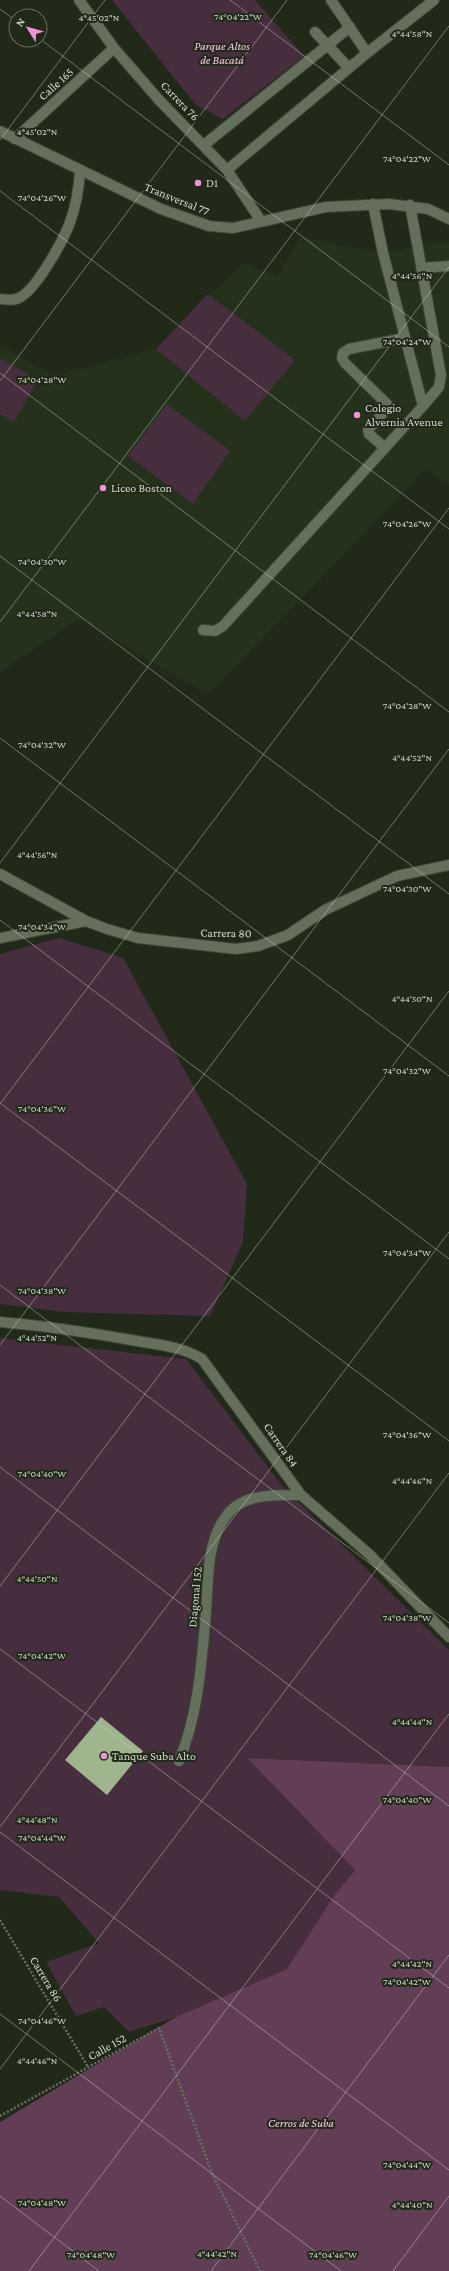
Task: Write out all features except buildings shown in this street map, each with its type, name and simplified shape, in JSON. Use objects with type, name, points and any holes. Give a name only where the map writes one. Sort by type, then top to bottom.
[{"type":"street","name":"Carrera 76","points":[[79,0],[114,48],[159,100],[227,170],[261,221]]},
{"type":"street","points":[[331,0],[367,53]]},
{"type":"street","points":[[227,170],[367,53],[434,0]]},
{"type":"street","points":[[204,145],[350,27]]},
{"type":"street","points":[[315,32],[349,68]]},
{"type":"street","name":"Calle 165","points":[[15,139],[114,48]]},
{"type":"street","name":"Transversal 77","points":[[0,131],[80,170],[190,220],[209,226],[233,228],[326,207],[374,204],[410,205],[440,214],[449,219]]},
{"type":"street","points":[[0,299],[16,300],[28,291],[43,272],[69,225],[79,189],[80,170]]},
{"type":"street","points":[[374,204],[383,253],[423,406]]},
{"type":"street","points":[[203,630],[215,631],[223,626],[439,387],[441,375],[410,205]]},
{"type":"street","points":[[421,268],[449,266]]},
{"type":"street","points":[[385,448],[369,434],[368,430],[389,406],[345,363],[342,358],[342,353],[348,349],[405,338]]},
{"type":"street","name":"Carrera 80","points":[[0,874],[86,921],[138,938],[236,948],[258,946],[288,935],[325,910],[396,876],[449,865]]},
{"type":"street","points":[[0,938],[86,921]]},
{"type":"street","name":"Carrera 84","points":[[0,1322],[64,1328],[189,1351],[202,1359],[301,1495],[368,1554],[449,1637]]},
{"type":"street","name":"Diagonal 152","points":[[179,1761],[184,1748],[199,1688],[212,1549],[220,1527],[227,1514],[243,1503],[264,1496],[301,1495]]},
{"type":"path","name":"Carrera 86","points":[[0,1920],[88,2067]]},
{"type":"path","name":"Calle 152","points":[[0,2116],[159,2028],[212,2173],[260,2271]]},
{"type":"shaded area","points":[[300,237],[383,253],[440,242],[449,243],[449,485],[426,469],[208,695],[79,619],[0,672],[0,345],[55,376],[156,349],[242,263],[278,276]]},
{"type":"green space","name":"Parque Altos de Bacatá","points":[[112,0],[255,0],[304,56],[223,119],[196,105]]},
{"type":"green space","points":[[208,294],[295,360],[245,421],[156,349]]},
{"type":"green space","points":[[0,358],[38,380],[14,422],[0,414]]},
{"type":"green space","points":[[167,404],[230,451],[193,504],[128,456]]},
{"type":"green space","points":[[59,938],[123,958],[247,1184],[243,1242],[210,1316],[65,1312],[0,1304],[0,954]]},
{"type":"green space","points":[[0,1338],[186,1359],[283,1487],[449,1650],[449,1767],[247,1758],[355,1870],[335,1894],[287,1969],[176,2017],[129,2032],[104,2007],[76,2016],[46,1962],[99,1943],[59,1897],[0,1890]]},
{"type":"green space","name":"Cerros de Suba","points":[[247,1758],[449,1767],[449,2271],[0,2271],[0,2122],[176,2017],[287,1969],[335,1894],[355,1870]]},
{"type":"place","name":"D1","points":[[198,183]]},
{"type":"place","name":"Colegio Alvernia Avenue","points":[[357,415]]},
{"type":"place","name":"Liceo Boston","points":[[103,488]]},
{"type":"place","name":"Tanque Suba Alto","points":[[104,1756]]}]
